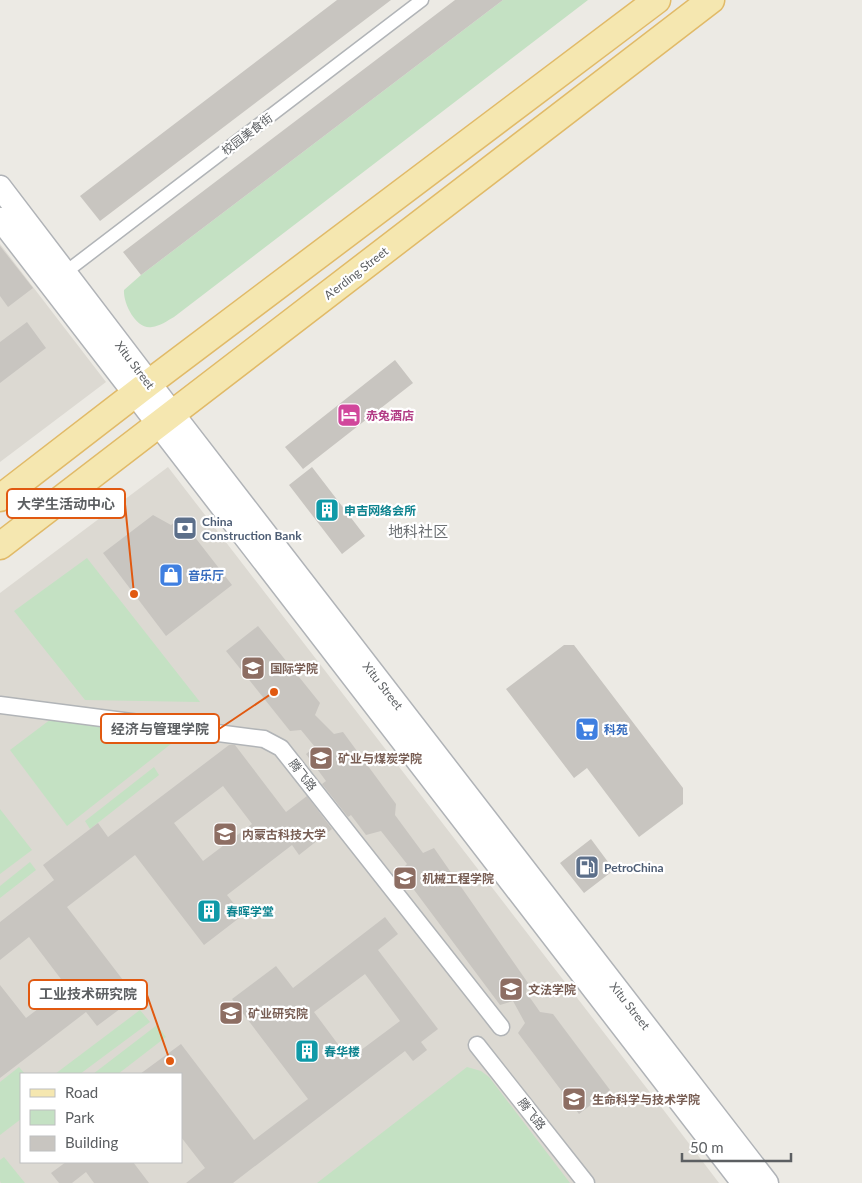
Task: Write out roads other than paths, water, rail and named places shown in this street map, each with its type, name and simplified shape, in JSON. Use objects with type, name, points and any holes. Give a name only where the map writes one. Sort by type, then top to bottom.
[{"type":"main road","points":[[0,498],[142,388],[657,0]]},
{"type":"main road","name":"A'erding Street","points":[[0,546],[711,0]]},
{"type":"main road","name":"Xitu Street","points":[[0,187],[142,388]]},
{"type":"main road","name":"Xitu Street","points":[[0,219],[142,388],[767,1183]]},
{"type":"main road","name":"Xitu Street","points":[[166,419],[743,1183]]},
{"type":"street","name":"校园美食街","points":[[71,268],[422,0]]},
{"type":"street","name":"腾飞路","points":[[0,705],[264,739],[281,748],[501,1027]]},
{"type":"street","name":"腾飞路","points":[[477,1046],[586,1183]]},
{"type":"place","name":"赤兔酒店","points":[[349,415]]},
{"type":"place","name":"申吉网络会所","points":[[327,510]]},
{"type":"place","name":"China Construction Bank","points":[[185,528]]},
{"type":"place","name":"音乐厅","points":[[171,575]]},
{"type":"place","name":"大学生活动中心","points":[[134,594]]},
{"type":"place","name":"国际学院","points":[[253,668]]},
{"type":"place","name":"经济与管理学院","points":[[274,692]]},
{"type":"place","name":"科苑","points":[[587,729]]},
{"type":"place","name":"矿业与煤炭学院","points":[[321,758]]},
{"type":"place","name":"内蒙古科技大学","points":[[225,834]]},
{"type":"place","name":"PetroChina","points":[[587,867]]},
{"type":"place","name":"机械工程学院","points":[[405,878]]},
{"type":"place","name":"春晖学堂","points":[[209,911]]},
{"type":"place","name":"文法学院","points":[[511,989]]},
{"type":"place","name":"矿业研究院","points":[[231,1013]]},
{"type":"place","name":"春华楼","points":[[307,1051]]},
{"type":"place","name":"工业技术研究院","points":[[170,1061]]},
{"type":"place","name":"生命科学与技术学院","points":[[574,1099]]},
{"type":"district","name":"地科社区","points":[[418,531]]}]
